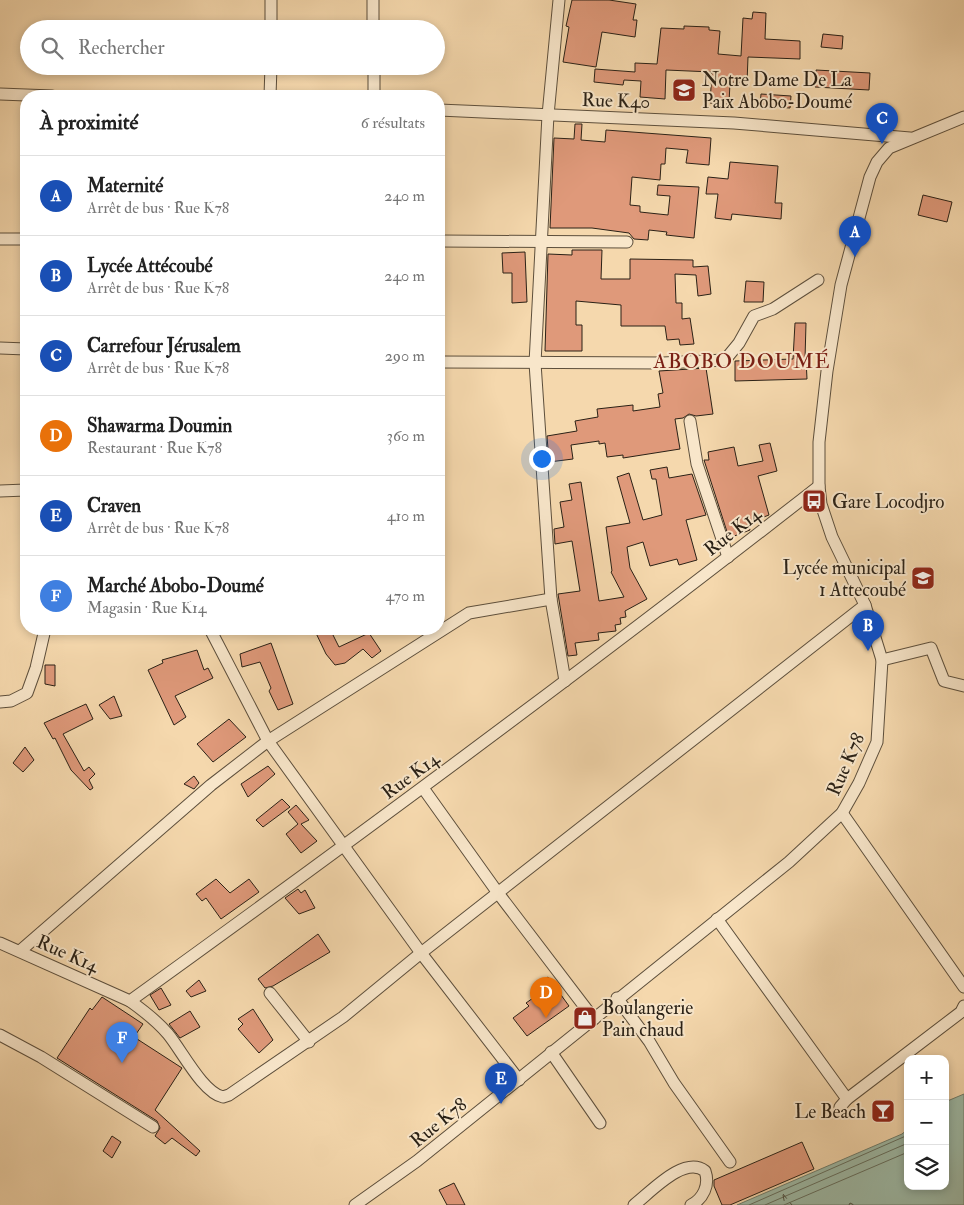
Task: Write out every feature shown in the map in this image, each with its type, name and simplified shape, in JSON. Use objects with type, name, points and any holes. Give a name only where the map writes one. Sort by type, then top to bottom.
[{"type":"street","points":[[270,0],[270,20]]},
{"type":"street","points":[[373,0],[373,20]]},
{"type":"street","points":[[559,0],[548,115],[535,363],[550,599],[565,681]]},
{"type":"street","points":[[270,75],[270,90]]},
{"type":"street","points":[[374,75],[374,90]]},
{"type":"street","points":[[0,94],[20,95]]},
{"type":"street","name":"Rue K40","points":[[445,110],[734,123],[911,139]]},
{"type":"street","name":"Rue K78","points":[[355,1205],[417,1161],[594,1019],[617,998],[789,862],[842,813],[859,783],[877,742],[882,660],[865,605],[832,537],[821,504],[819,442],[827,371],[841,285],[870,177],[877,162],[889,148],[964,117]]},
{"type":"street","points":[[0,239],[20,239]]},
{"type":"street","points":[[445,241],[627,242]]},
{"type":"street","points":[[445,362],[663,363],[725,360],[739,344],[754,316],[773,309],[818,280]]},
{"type":"street","points":[[0,348],[20,350]]},
{"type":"street","points":[[690,421],[697,464],[728,557]]},
{"type":"street","name":"Rue K14","points":[[0,943],[130,1001],[343,844],[423,788],[819,486]]},
{"type":"street","points":[[0,491],[20,490]]},
{"type":"street","points":[[445,628],[469,613],[550,599]]},
{"type":"street","points":[[130,1001],[149,1015],[167,1033],[202,1082],[216,1095],[223,1096],[229,1094],[344,1017],[498,892],[865,605]]},
{"type":"street","points":[[0,702],[12,701],[28,693],[44,635]]},
{"type":"street","points":[[213,635],[268,742],[421,953],[519,1080]]},
{"type":"street","points":[[20,951],[210,784],[268,742],[435,635]]},
{"type":"street","points":[[882,660],[931,648],[944,681],[964,686]]},
{"type":"street","points":[[423,788],[498,892],[594,1019]]},
{"type":"street","points":[[842,813],[964,987]]},
{"type":"street","points":[[717,919],[844,1103],[961,1012],[964,1006]]},
{"type":"street","points":[[270,993],[309,1042]]},
{"type":"street","points":[[617,998],[649,1041],[674,1083],[730,1162]]},
{"type":"street","points":[[0,1035],[41,1057],[153,1127]]},
{"type":"street","points":[[551,1052],[600,1123]]},
{"type":"street","points":[[634,1205],[671,1175],[686,1167],[696,1166],[705,1171],[707,1185],[703,1195],[691,1205]]},
{"type":"water","points":[[964,1094],[964,1205],[737,1205],[904,1132],[904,1190],[949,1190],[949,1100]]},
{"type":"building","points":[[572,0],[609,0],[636,4],[633,20],[637,20],[635,37],[602,32],[596,67],[563,62],[569,27],[566,26]]},
{"type":"building","points":[[753,12],[766,13],[765,39],[800,41],[800,59],[748,57],[747,83],[730,82],[729,104],[710,103],[712,72],[666,70],[665,99],[640,97],[641,81],[624,80],[623,85],[594,82],[595,69],[635,72],[635,63],[657,64],[661,28],[684,29],[684,26],[709,27],[709,30],[720,31],[718,54],[741,56],[743,18],[752,19]]},
{"type":"building","points":[[823,34],[843,36],[842,49],[821,47]]},
{"type":"building","points":[[816,70],[870,73],[869,90],[815,87]]},
{"type":"building","points":[[761,94],[791,96],[790,108],[760,106]]},
{"type":"building","points":[[575,124],[582,124],[581,140],[605,142],[606,130],[711,138],[709,165],[686,163],[688,150],[666,148],[665,164],[661,164],[660,180],[632,177],[630,205],[640,206],[640,212],[668,215],[670,196],[657,195],[658,185],[699,187],[694,238],[666,235],[667,232],[649,230],[648,240],[634,239],[629,233],[592,228],[550,228],[554,138],[574,139]]},
{"type":"building","points":[[730,162],[778,166],[775,203],[782,203],[781,219],[732,214],[731,220],[715,218],[718,194],[706,194],[708,177],[728,179]]},
{"type":"building","points":[[923,195],[952,202],[947,222],[918,215]]},
{"type":"building","points":[[572,250],[602,250],[601,279],[630,279],[630,259],[693,260],[693,267],[708,266],[711,294],[698,296],[696,275],[675,274],[676,303],[682,303],[682,319],[690,318],[694,344],[680,345],[679,339],[667,340],[665,326],[621,326],[621,305],[576,301],[576,325],[582,325],[582,351],[545,351],[548,254],[572,255]]},
{"type":"building","points":[[525,252],[527,302],[512,303],[512,273],[503,273],[502,253]]},
{"type":"building","points":[[746,281],[764,282],[763,302],[744,302]]},
{"type":"building","points":[[795,323],[806,323],[805,359],[807,379],[735,381],[735,361],[793,359]]},
{"type":"building","points":[[706,368],[713,414],[696,416],[689,414],[683,418],[675,419],[680,449],[623,458],[623,455],[607,457],[605,443],[599,444],[599,441],[571,445],[573,459],[549,462],[547,436],[577,431],[575,421],[598,417],[597,409],[633,405],[633,411],[660,407],[658,394],[663,393],[659,371]]},
{"type":"building","points":[[770,443],[777,471],[758,476],[769,515],[748,523],[750,530],[729,538],[704,460],[709,460],[708,452],[734,447],[738,466],[763,461],[759,445]]},
{"type":"building","points":[[667,467],[669,478],[692,474],[706,515],[686,520],[697,560],[679,565],[677,559],[650,566],[643,542],[627,547],[630,568],[647,599],[625,611],[626,617],[620,618],[621,624],[615,625],[616,631],[598,633],[599,640],[575,643],[577,655],[568,656],[558,594],[580,591],[572,541],[555,544],[554,529],[564,527],[560,502],[572,500],[569,484],[581,482],[599,601],[624,597],[611,572],[606,527],[630,523],[617,477],[629,473],[643,520],[662,515],[656,479],[652,479],[650,470]]},
{"type":"building","points":[[317,635],[333,635],[339,647],[365,635],[370,635],[381,651],[372,658],[363,649],[345,663],[335,665],[326,654]]},
{"type":"building","points":[[271,643],[293,704],[278,710],[269,691],[271,688],[260,662],[242,667],[240,654]]},
{"type":"building","points":[[197,650],[204,670],[208,668],[213,678],[175,696],[186,717],[174,725],[148,670],[163,663],[162,660]]},
{"type":"building","points":[[45,665],[55,665],[55,686],[45,684]]},
{"type":"building","points":[[114,696],[122,716],[110,719],[99,705]]},
{"type":"building","points":[[86,704],[93,719],[63,734],[84,771],[89,767],[95,774],[89,780],[93,788],[90,790],[71,770],[55,738],[53,739],[44,723]]},
{"type":"building","points":[[229,719],[246,737],[213,762],[197,744]]},
{"type":"building","points":[[25,747],[34,760],[23,772],[13,763]]},
{"type":"building","points":[[268,766],[275,774],[248,797],[241,784]]},
{"type":"building","points":[[194,776],[199,783],[194,789],[184,784]]},
{"type":"building","points":[[282,799],[290,807],[263,827],[256,820]]},
{"type":"building","points":[[296,805],[309,820],[301,824],[317,841],[301,853],[286,834],[298,824],[288,812]]},
{"type":"building","points":[[216,879],[230,893],[249,879],[259,892],[221,919],[206,898],[202,901],[196,894]]},
{"type":"building","points":[[298,889],[301,893],[305,890],[315,908],[299,914],[285,898]]},
{"type":"building","points":[[318,934],[330,952],[273,986],[265,988],[258,979]]},
{"type":"building","points":[[548,977],[569,1006],[527,1036],[513,1018],[529,1006],[526,1003],[543,991],[538,984]]},
{"type":"building","points":[[199,980],[206,991],[191,997],[186,991]]},
{"type":"building","points":[[161,988],[171,1005],[159,1010],[150,995]]},
{"type":"building","points":[[102,997],[143,1024],[134,1037],[182,1068],[155,1110],[200,1151],[196,1156],[172,1138],[165,1144],[155,1136],[160,1128],[157,1121],[57,1058],[90,1008],[92,1010]]},
{"type":"building","points":[[253,1009],[273,1040],[259,1053],[238,1029],[243,1024],[238,1019]]},
{"type":"building","points":[[190,1011],[200,1027],[180,1038],[169,1024]]},
{"type":"building","points":[[112,1136],[121,1142],[112,1158],[103,1151]]},
{"type":"building","points":[[802,1142],[814,1169],[730,1205],[722,1205],[714,1186],[714,1180]]},
{"type":"building","points":[[454,1183],[465,1205],[447,1205],[439,1190]]},
{"type":"ferry route","points":[[783,1194],[792,1205]]},
{"type":"ferry route","points":[[783,1195],[785,1205]]},
{"type":"ferry route","points":[[849,1205],[850,1203],[854,1205]]},
{"type":"place","name":"Notre Dame De La Paix Abobo-Doumé","points":[[684,90]]},
{"type":"place","name":"Carrefour Jérusalem","points":[[882,144]]},
{"type":"place","name":"Maternité","points":[[855,257]]},
{"type":"place","name":"Gare Locodjro","points":[[814,501]]},
{"type":"place","name":"Lycée municipal 1 Attecoubé","points":[[923,578]]},
{"type":"place","name":"Lycée Attécoubé","points":[[868,651]]},
{"type":"place","name":"Shawarma Doumin","points":[[546,1018]]},
{"type":"place","name":"Boulangerie Pain chaud","points":[[585,1018]]},
{"type":"place","name":"Marché Abobo-Doumé","points":[[122,1063]]},
{"type":"place","name":"Craven","points":[[501,1104]]},
{"type":"place","name":"Le Beach","points":[[883,1111]]},
{"type":"district","name":"ABOBO DOUMÉ","points":[[742,361]]}]
